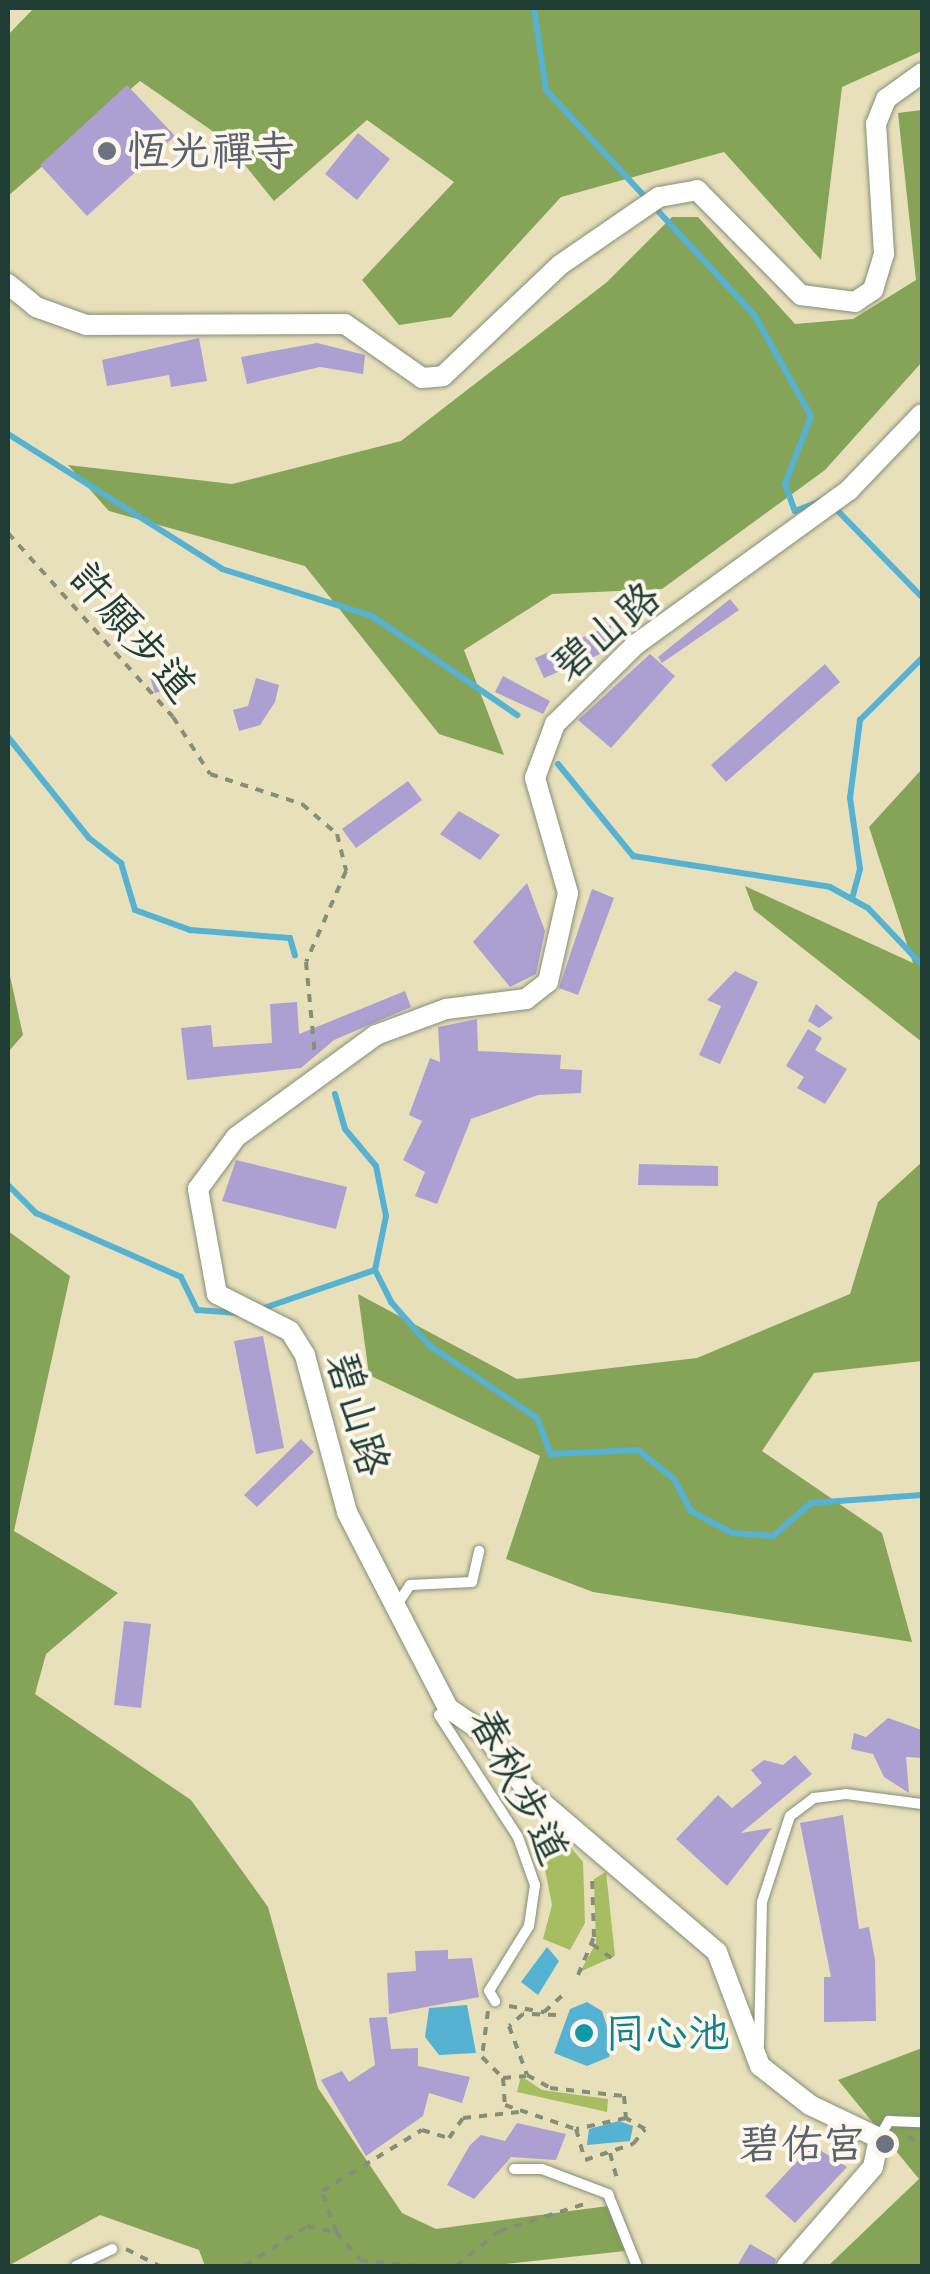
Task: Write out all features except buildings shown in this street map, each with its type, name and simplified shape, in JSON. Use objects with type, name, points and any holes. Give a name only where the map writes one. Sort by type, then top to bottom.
[{"type":"street","points":[[8,284],[36,307],[86,325],[345,324],[422,378],[443,376],[560,264],[659,197],[697,190],[802,295],[854,302],[873,290],[884,254],[876,124],[886,99],[922,73]]},
{"type":"street","name":"碧山路","points":[[760,2066],[717,1952],[527,1790],[483,1732],[448,1708],[347,1512],[305,1355],[290,1331],[217,1294],[200,1218],[208,1166],[318,1073],[417,1016],[526,999],[548,982],[568,893],[535,778],[555,724],[636,645],[849,490],[922,414]]},
{"type":"street","points":[[760,2066],[810,2105],[879,2138],[874,2167],[787,2266]]},
{"type":"lane","points":[[395,1607],[410,1585],[472,1582],[479,1550]]},
{"type":"lane","name":"春秋步道","points":[[448,1708],[439,1715],[518,1837],[535,1886],[529,1926],[489,1990],[498,2001]]},
{"type":"lane","points":[[760,2066],[762,1902],[790,1816],[814,1798],[846,1794],[922,1804]]},
{"type":"lane","points":[[879,2138],[888,2122],[922,2122]]},
{"type":"lane","points":[[514,2169],[542,2169],[608,2194],[637,2266]]},
{"type":"lane","points":[[76,2266],[112,2248]]},
{"type":"path","name":"許願步道","points":[[8,533],[173,717],[210,774],[302,804],[337,834],[346,871],[306,962],[318,1073]]},
{"type":"path","points":[[578,1975],[592,1944],[589,1885],[606,1860]]},
{"type":"path","points":[[592,1944],[611,1958]]},
{"type":"path","points":[[544,2012],[562,1996]]},
{"type":"path","points":[[527,2076],[509,2026],[524,2014],[556,2015],[498,2001],[480,2041],[503,2078],[504,2105],[576,2128],[626,2118],[644,2124],[642,2137],[585,2160],[576,2128]]},
{"type":"path","points":[[503,2078],[527,2076],[564,2091],[616,2093],[626,2118]]},
{"type":"path","points":[[416,2266],[360,2260],[336,2232],[322,2191],[422,2130],[448,2138],[462,2118],[519,2112]]},
{"type":"path","points":[[456,2266],[499,2231],[608,2194],[618,2183],[610,2153]]},
{"type":"path","points":[[245,2266],[308,2226],[336,2232]]},
{"type":"path","points":[[112,2248],[160,2266]]},
{"type":"green space","points":[[34,8],[922,8],[922,51],[842,87],[821,260],[724,152],[561,197],[451,317],[399,325],[362,280],[454,182],[367,120],[274,201],[224,139],[140,81],[8,196],[8,35]]},
{"type":"green space","points":[[922,110],[922,362],[825,470],[662,589],[552,594],[464,650],[504,755],[439,734],[305,566],[109,511],[68,465],[232,484],[401,441],[607,282],[672,217],[698,217],[795,324],[853,319],[916,280],[898,113]]},
{"type":"green space","points":[[922,769],[922,1042],[754,910],[745,886],[913,963],[869,827]]},
{"type":"green space","points":[[8,967],[23,1035],[8,1052]]},
{"type":"green space","points":[[922,1162],[922,1361],[814,1373],[762,1451],[882,1533],[912,1642],[593,1592],[506,1559],[540,1456],[369,1375],[358,1294],[517,1379],[697,1358],[850,1294],[878,1202]]},
{"type":"green space","points":[[8,1231],[70,1276],[14,1531],[118,1593],[46,1654],[35,1694],[191,1800],[268,1907],[318,2088],[402,2213],[436,2229],[608,2206],[625,2251],[487,2266],[205,2266],[199,2250],[100,2215],[8,2266]]},
{"type":"green space","points":[[553,1826],[583,1862],[585,1923],[570,1950],[543,1939],[552,1905],[538,1834]]},
{"type":"green space","points":[[606,1872],[615,1956],[580,1972],[596,1943],[594,1879]]},
{"type":"green space","points":[[922,2048],[922,2266],[828,2266],[919,2179],[838,2080]]},
{"type":"green space","points":[[521,2076],[542,2090],[608,2099],[607,2112],[517,2092]]},
{"type":"water","points":[[547,1947],[559,1961],[538,1995],[521,1982]]},
{"type":"water","name":"同心池","points":[[587,2002],[602,2011],[612,2043],[609,2057],[587,2066],[554,2053],[570,2009]]},
{"type":"water","points":[[467,2005],[476,2053],[439,2055],[425,2037],[429,2008]]},
{"type":"water","points":[[619,2121],[633,2126],[630,2141],[587,2145],[589,2129]]},
{"type":"waterway","points":[[534,8],[546,90],[755,316],[811,416],[785,484],[795,511],[826,499]]},
{"type":"waterway","points":[[8,434],[222,569],[372,616],[517,715]]},
{"type":"waterway","points":[[835,508],[922,597]]},
{"type":"waterway","points":[[852,899],[860,869],[850,798],[860,720],[922,658]]},
{"type":"waterway","points":[[8,737],[89,838],[121,863],[135,910],[190,930],[290,938],[295,955]]},
{"type":"waterway","points":[[558,764],[633,856],[830,887],[868,908],[922,965]]},
{"type":"waterway","points":[[335,1094],[345,1129],[376,1166],[386,1216],[375,1270],[391,1302],[430,1346],[537,1418],[551,1454],[638,1450],[674,1479],[691,1511],[732,1533],[773,1536],[811,1503],[922,1495]]},
{"type":"waterway","points":[[8,1185],[36,1213],[181,1277],[197,1310],[239,1313]]},
{"type":"waterway","points":[[261,1309],[375,1270]]},
{"type":"place","name":"恆光禪寺","points":[[107,151]]},
{"type":"place","name":"同心池","points":[[584,2033]]},
{"type":"place","name":"碧佑宮","points":[[885,2144]]}]
